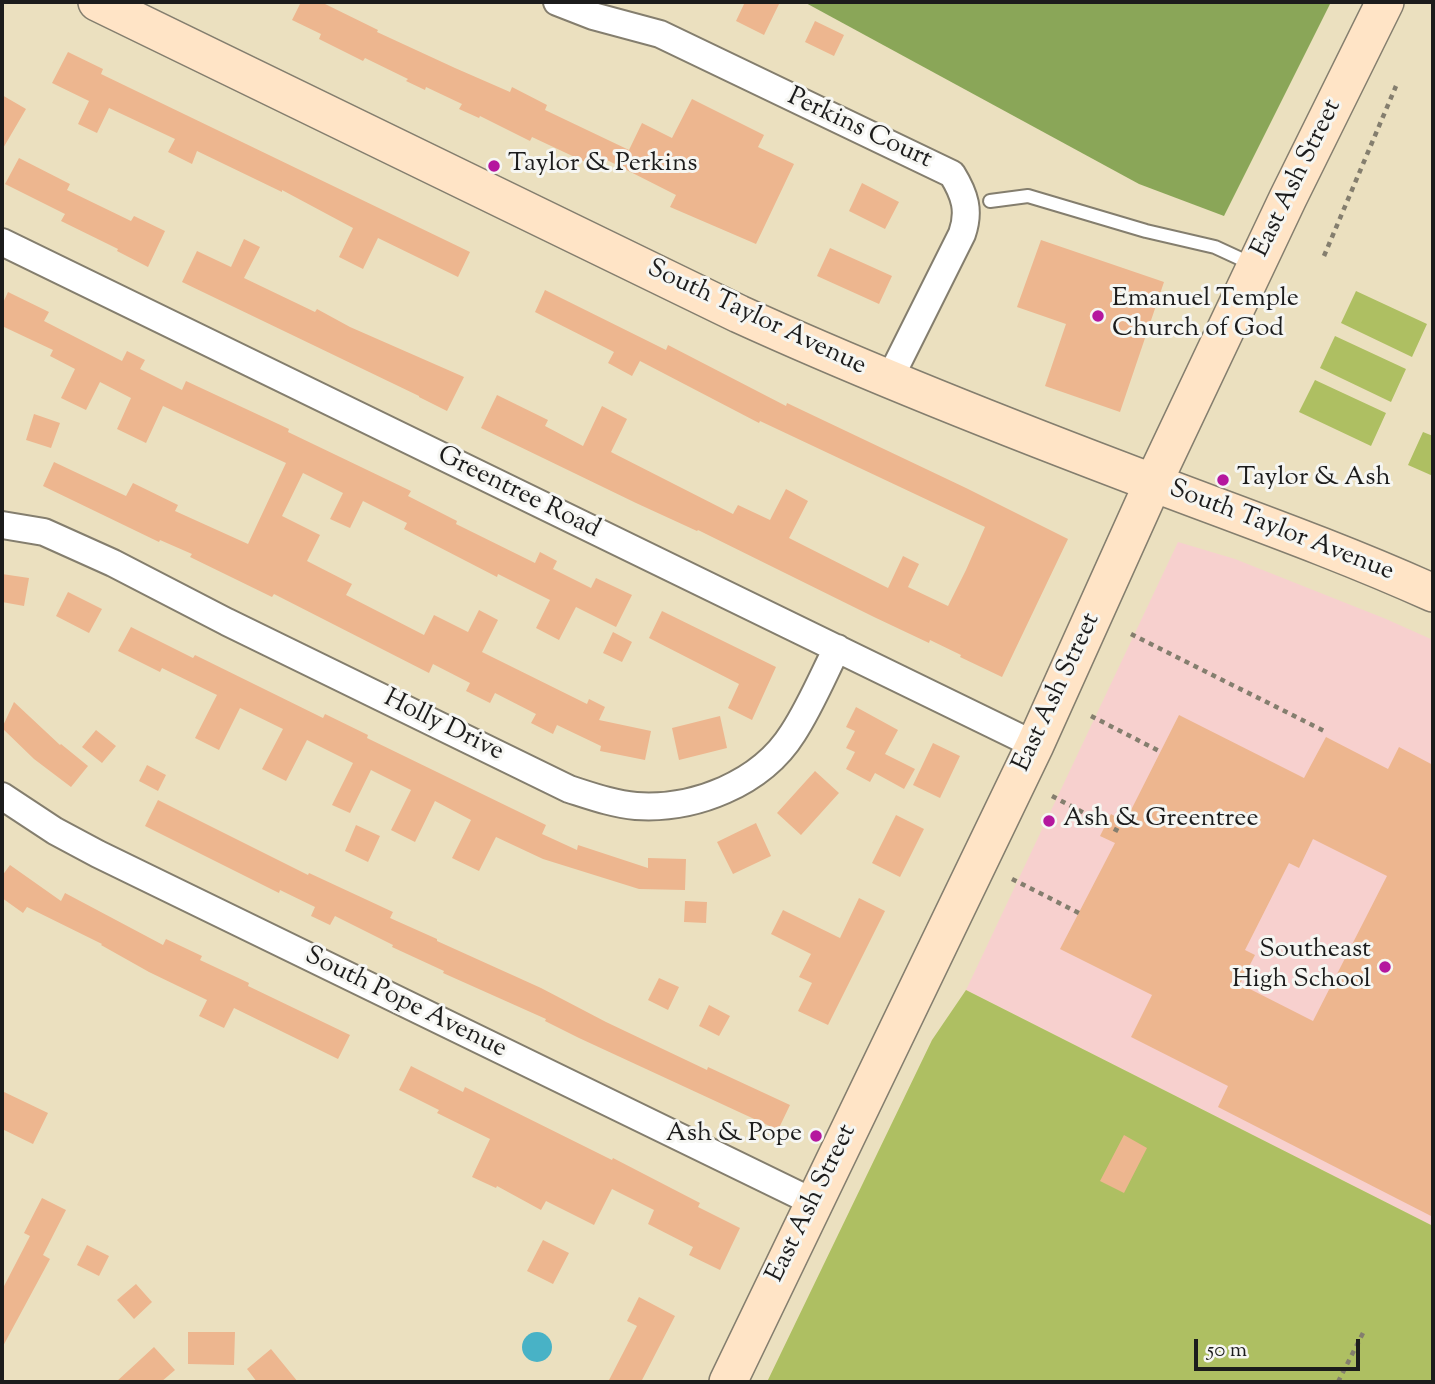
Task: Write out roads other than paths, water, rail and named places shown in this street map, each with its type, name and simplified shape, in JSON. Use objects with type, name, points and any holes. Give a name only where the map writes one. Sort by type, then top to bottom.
[{"type":"street","name":"Perkins Court","points":[[557,2],[593,16],[660,34],[952,174],[961,189],[978,203]]},
{"type":"street","name":"East Ash Street","points":[[728,1382],[1035,745],[1153,483],[1255,266],[1385,2]]},
{"type":"street","name":"South Taylor Avenue","points":[[108,4],[739,314],[890,380],[1310,541],[1433,593]]},
{"type":"street","points":[[890,380],[978,203]]},
{"type":"street","name":"Greentree Road","points":[[2,242],[1035,745]]},
{"type":"street","name":"Holly Drive","points":[[2,525],[44,532],[113,563],[569,789],[603,801],[635,806],[669,806],[709,797],[734,786],[765,766],[793,735],[837,648]]},
{"type":"street","name":"South Pope Avenue","points":[[2,796],[98,855],[813,1202]]},
{"type":"lane","points":[[978,203],[1028,196],[1146,231],[1215,247],[1255,266]]},
{"type":"water","points":[[537,1332],[548,1336],[552,1347],[548,1358],[537,1362],[526,1358],[522,1347],[526,1336]]},
{"type":"place","name":"Taylor & Perkins","points":[[494,166]]},
{"type":"place","name":"Emanuel Temple Church of God","points":[[1098,316]]},
{"type":"place","name":"Taylor & Ash","points":[[1223,480]]},
{"type":"place","name":"Ash & Greentree","points":[[1049,821]]},
{"type":"place","name":"Southeast High School","points":[[1385,967]]},
{"type":"place","name":"Ash & Pope","points":[[816,1136]]}]
